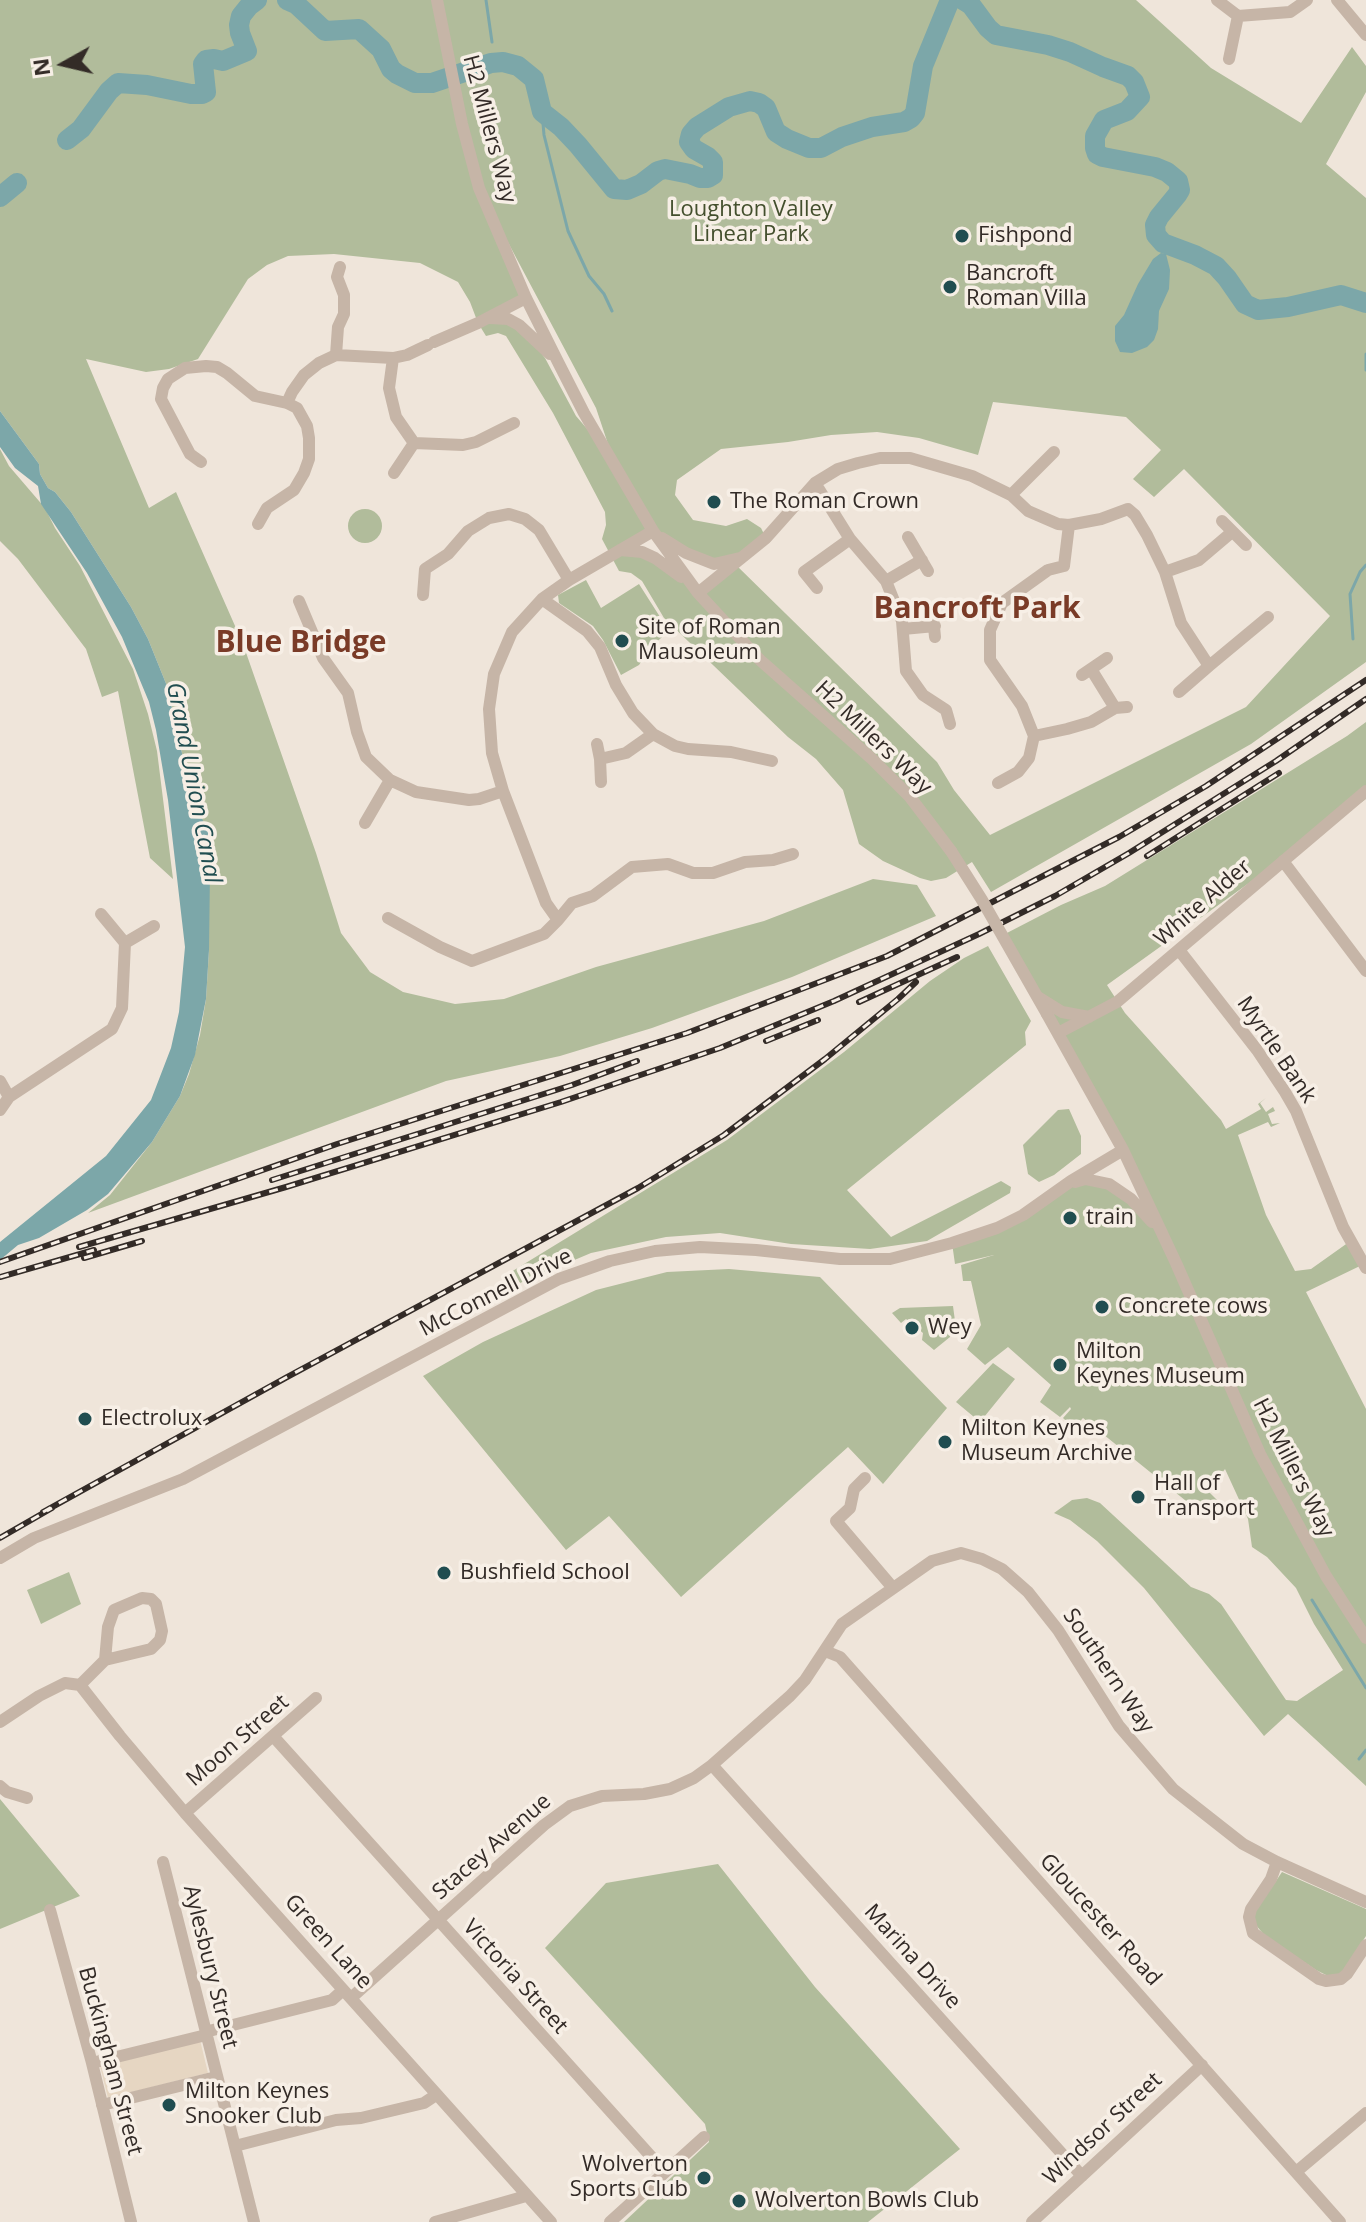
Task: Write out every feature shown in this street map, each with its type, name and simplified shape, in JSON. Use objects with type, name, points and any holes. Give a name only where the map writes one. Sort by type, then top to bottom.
[{"type":"street","name":"H2 Millers Way","points":[[437,0],[462,124],[479,188],[526,298],[584,413],[654,533],[694,588],[760,660],[872,759],[910,797],[951,851],[1038,997],[1123,1150],[1260,1454],[1326,1576],[1366,1638]]},
{"type":"street","points":[[1217,0],[1238,16],[1290,12],[1307,0]]},
{"type":"street","points":[[1337,0],[1366,35]]},
{"type":"street","points":[[1229,59],[1238,16]]},
{"type":"street","points":[[336,355],[338,327],[344,314],[344,295],[337,277],[340,267]]},
{"type":"street","points":[[287,403],[304,375],[336,355],[393,358],[407,355],[526,298]]},
{"type":"street","points":[[486,318],[508,319],[519,325],[558,362]]},
{"type":"street","points":[[393,358],[389,388],[396,417],[414,443]]},
{"type":"street","points":[[201,462],[190,454],[161,399],[168,379],[185,368],[217,367],[255,396],[297,408],[307,426],[309,459],[294,490],[267,508],[258,524]]},
{"type":"street","points":[[414,443],[463,445],[514,423]]},
{"type":"street","points":[[394,473],[414,443]]},
{"type":"street","points":[[1011,495],[1054,452]]},
{"type":"street","points":[[620,550],[642,552],[655,558],[694,588],[743,558],[766,538],[815,483],[838,469],[880,458],[910,458],[972,476],[1011,495],[1028,511],[1058,524],[1101,519],[1128,509],[1135,515],[1165,572],[1181,623],[1209,666]]},
{"type":"street","points":[[815,483],[850,539],[886,581],[902,621],[906,671],[923,695],[946,710],[950,724]]},
{"type":"street","points":[[423,595],[425,569],[448,554],[468,531],[489,518],[509,514],[525,519],[539,530],[569,580]]},
{"type":"street","points":[[1222,521],[1246,545]]},
{"type":"street","points":[[998,783],[1018,772],[1029,758],[1034,736],[1022,706],[990,660],[990,630],[1002,603],[1048,570],[1064,566],[1069,525]]},
{"type":"street","points":[[1165,572],[1199,560],[1232,532]]},
{"type":"street","points":[[558,920],[546,903],[503,791],[492,753],[489,709],[494,674],[512,632],[542,599],[569,580],[654,533],[686,553],[714,564],[743,558]]},
{"type":"street","points":[[886,581],[925,565],[908,537]]},
{"type":"street","points":[[817,588],[804,572],[850,539]]},
{"type":"street","points":[[542,599],[587,631],[600,647],[616,685],[633,713],[653,734],[688,749],[731,752],[772,761]]},
{"type":"street","points":[[299,601],[323,658],[348,693],[366,757],[390,780],[416,792],[469,800],[503,791]]},
{"type":"street","points":[[1179,692],[1268,617]]},
{"type":"street","points":[[903,629],[934,626]]},
{"type":"street","points":[[1034,736],[1091,722],[1121,708],[1087,672],[1107,658]]},
{"type":"street","points":[[600,759],[626,753],[653,734]]},
{"type":"street","points":[[597,744],[601,782]]},
{"type":"street","points":[[365,823],[390,780]]},
{"type":"street","name":"White Alder","points":[[1058,1033],[1117,1002],[1366,791]]},
{"type":"street","points":[[388,918],[472,961],[544,934],[572,903],[593,896],[632,867],[668,864],[693,873],[713,873],[745,862],[773,860],[793,854]]},
{"type":"street","points":[[1283,861],[1366,971]]},
{"type":"street","points":[[0,1110],[9,1097],[112,1029],[122,1008],[125,943],[101,914]]},
{"type":"street","points":[[125,943],[154,926]]},
{"type":"street","name":"Myrtle Bank","points":[[1179,950],[1257,1050],[1287,1095],[1343,1227],[1366,1268]]},
{"type":"street","points":[[1038,997],[1062,1012],[1089,1017]]},
{"type":"street","points":[[0,1081],[9,1097]]},
{"type":"street","name":"McConnell Drive","points":[[0,1558],[34,1538],[183,1479],[559,1279],[610,1261],[655,1251],[700,1247],[840,1259],[890,1259],[997,1228],[1023,1215],[1123,1150]]},
{"type":"street","points":[[1067,1184],[1085,1179],[1109,1184],[1131,1199],[1162,1234]]},
{"type":"street","points":[[865,1478],[854,1489],[850,1508],[836,1521],[893,1588]]},
{"type":"street","name":"Southern Way","points":[[825,1651],[842,1624],[932,1561],[961,1553],[982,1559],[1002,1569],[1028,1592],[1058,1630],[1119,1726],[1173,1789],[1243,1844],[1366,1902]]},
{"type":"street","points":[[0,1722],[65,1683],[80,1685],[105,1660],[151,1649],[160,1640],[162,1631],[156,1604],[151,1599],[142,1598],[114,1610],[108,1627],[105,1660]]},
{"type":"street","name":"Stacey Avenue","points":[[92,2063],[347,1994],[438,1921],[544,1825],[570,1806],[602,1796],[670,1789],[694,1778],[790,1696],[825,1651]]},
{"type":"street","name":"Gloucester Road","points":[[825,1651],[840,1657],[1340,2222]]},
{"type":"street","name":"Green Lane","points":[[80,1685],[185,1813],[551,2222]]},
{"type":"street","name":"Moon Street","points":[[185,1813],[316,1698]]},
{"type":"street","name":"Victoria Street","points":[[273,1736],[665,2172]]},
{"type":"street","name":"Marina Drive","points":[[712,1765],[1082,2176]]},
{"type":"street","points":[[0,1786],[7,1792],[27,1798]]},
{"type":"street","name":"Aylesbury Street","points":[[163,1862],[254,2222]]},
{"type":"street","points":[[1277,1862],[1271,1879],[1251,1909],[1249,1917],[1253,1933],[1326,1981],[1334,1981],[1347,1974],[1366,1945]]},
{"type":"street","name":"Buckingham Street","points":[[50,1910],[131,2222]]},
{"type":"street","name":"Windsor Street","points":[[1032,2222],[1202,2065]]},
{"type":"street","points":[[102,2105],[216,2077]]},
{"type":"street","points":[[235,2146],[336,2120],[361,2118],[424,2103],[436,2095]]},
{"type":"street","points":[[1296,2172],[1366,2113]]},
{"type":"street","points":[[610,2222],[704,2137]]},
{"type":"street","points":[[435,2222],[526,2196]]},
{"type":"green space","name":"Loughton Valley Linear Park","points":[[0,0],[1136,0],[1211,68],[1301,123],[1352,47],[1366,66],[1366,92],[1326,164],[1366,198],[1366,662],[1251,744],[991,892],[972,862],[946,878],[931,881],[883,861],[859,844],[843,790],[816,759],[788,737],[664,618],[642,581],[631,573],[619,571],[602,539],[606,525],[605,512],[553,413],[506,336],[498,333],[486,336],[458,282],[420,263],[334,254],[288,256],[267,265],[248,279],[198,359],[169,369],[146,372],[86,359],[149,508],[176,492],[243,644],[341,933],[370,972],[403,992],[455,1004],[504,999],[596,967],[764,921],[873,879],[917,885],[936,916],[792,977],[652,1028],[560,1056],[446,1081],[88,1213],[110,1195],[152,1142],[180,1096],[189,1074],[206,999],[209,838],[192,798],[167,686],[148,639],[71,512],[48,488],[40,474],[39,464],[0,411]],"holes":[[[486,201],[596,408],[613,459],[576,416],[545,358],[519,325],[488,318],[526,298]],[[993,402],[1126,417],[1161,450],[1133,479],[1154,497],[1184,469],[1330,616],[1246,707],[990,835],[954,790],[937,762],[735,564],[698,593],[655,558],[622,550],[656,534],[714,564],[743,558],[766,538],[761,528],[747,519],[726,526],[693,520],[675,495],[677,480],[721,449],[877,432],[919,438],[978,455]]]},
{"type":"green space","points":[[0,449],[9,466],[45,508],[80,566],[133,669],[157,751],[173,879],[150,858],[118,691],[102,697],[86,649],[18,559],[0,541]]},
{"type":"green space","points":[[365,509],[377,514],[382,526],[377,538],[365,543],[353,538],[348,526],[353,514]]},
{"type":"green space","points":[[586,580],[601,608],[639,584],[671,629],[651,647],[639,665],[621,675],[593,626],[559,603],[558,595]]},
{"type":"green space","points":[[1366,722],[1366,799],[1107,985],[1125,1013],[1226,1129],[1261,1109],[1258,1104],[1266,1098],[1260,1103],[1266,1112],[1273,1107],[1275,1111],[1268,1114],[1272,1124],[1280,1123],[1271,1127],[1268,1122],[1238,1135],[1266,1215],[1295,1271],[1311,1269],[1349,1242],[1362,1265],[1306,1292],[1366,1409],[1366,1786],[1288,1714],[1264,1736],[1144,1588],[1097,1541],[1070,1520],[1054,1513],[1072,1500],[1087,1498],[1100,1503],[1191,1587],[1209,1594],[1221,1604],[1286,1700],[1297,1701],[1343,1670],[1296,1588],[1267,1557],[1252,1547],[1248,1519],[1225,1469],[1216,1481],[1211,1479],[1202,1485],[1227,1510],[1217,1512],[1214,1505],[1196,1509],[1083,1418],[1074,1428],[1063,1418],[1070,1407],[1060,1417],[1040,1402],[1051,1385],[1008,1347],[985,1365],[967,1349],[981,1325],[971,1281],[963,1281],[961,1265],[994,1255],[955,1264],[952,1243],[997,1228],[1067,1184],[1109,1184],[1159,1230],[1003,935],[1105,886]]},
{"type":"green space","points":[[988,946],[1031,1021],[1025,1032],[1026,1045],[847,1190],[891,1237],[1001,1181],[1011,1187],[1010,1193],[927,1241],[870,1249],[791,1244],[720,1233],[666,1237],[591,1253],[520,1283],[511,1272],[727,1140],[844,1052],[930,981]]},
{"type":"green space","points":[[1069,1109],[1081,1136],[1081,1154],[1054,1175],[1039,1182],[1028,1174],[1023,1145],[1058,1110]]},
{"type":"green space","points":[[729,1269],[820,1277],[947,1408],[883,1484],[848,1447],[681,1597],[609,1516],[566,1550],[423,1376],[483,1342],[596,1290],[667,1272]]},
{"type":"green space","points":[[953,1306],[955,1321],[950,1337],[934,1350],[922,1340],[923,1333],[906,1319],[901,1323],[892,1313],[900,1308]]},
{"type":"green space","points":[[993,1363],[1015,1379],[980,1422],[956,1402]]},
{"type":"green space","points":[[69,1572],[81,1604],[41,1624],[27,1590]]},
{"type":"green space","points":[[0,1799],[80,1896],[0,1929]]},
{"type":"green space","points":[[718,1864],[815,1987],[960,2149],[868,2222],[624,2222],[709,2142],[705,2124],[545,1948],[606,1883]]},
{"type":"green space","points":[[1282,1872],[1366,1909],[1366,1936],[1341,1974],[1328,1976],[1316,1970],[1265,1936],[1255,1924],[1255,1912]]},
{"type":"shaded area","points":[[200,2040],[208,2073],[108,2098],[100,2066]]},
{"type":"water","points":[[1161,253],[1166,254],[1170,270],[1169,289],[1159,311],[1154,340],[1147,347],[1132,353],[1120,352],[1115,341],[1115,326],[1124,315],[1153,259]]},
{"type":"water","points":[[0,411],[39,464],[40,474],[48,488],[71,512],[148,639],[167,686],[192,798],[208,831],[210,870],[206,999],[195,1055],[180,1096],[152,1142],[108,1194],[39,1238],[18,1245],[0,1260],[0,1242],[106,1156],[151,1100],[171,1048],[179,1012],[185,947],[168,800],[149,702],[122,637],[87,573],[41,504],[38,486],[15,468],[0,447]]},
{"type":"waterway","points":[[67,140],[81,129],[118,83],[191,94],[206,92],[203,64],[206,60],[223,61],[247,51],[239,25],[241,16],[257,0]]},
{"type":"waterway","points":[[287,0],[296,4],[325,31],[359,29],[381,49],[391,69],[415,83],[432,83],[491,63],[518,66],[534,79],[542,112],[578,145],[614,189],[627,190],[665,169],[700,178],[713,175],[713,162],[694,149],[689,142],[691,134],[729,107],[750,101],[766,108],[776,132],[809,148],[821,148],[842,137],[911,118],[915,113],[923,66],[950,0]]},
{"type":"waterway","points":[[486,0],[492,42]]},
{"type":"waterway","points":[[963,0],[996,35],[1070,52],[1128,76],[1134,82],[1140,97],[1127,111],[1104,120],[1095,136],[1095,148],[1097,154],[1103,157],[1155,167],[1178,181],[1180,190],[1155,225],[1156,235],[1163,243],[1216,266],[1245,304],[1258,310],[1341,295],[1366,303]]},
{"type":"waterway","points":[[542,112],[544,135],[568,231],[589,276],[604,294],[612,311]]},
{"type":"waterway","points":[[0,197],[17,183]]},
{"type":"waterway","points":[[1366,354],[1366,370]]},
{"type":"waterway","points":[[1353,639],[1350,594],[1366,565]]},
{"type":"waterway","points":[[1312,1600],[1366,1688]]},
{"type":"waterway","points":[[1359,1759],[1366,1750]]},
{"type":"railway","points":[[0,1262],[337,1144],[687,1033],[887,956],[1119,837],[1206,786],[1366,680]]},
{"type":"railway","points":[[79,1247],[561,1102],[720,1048],[834,1001],[1055,896],[1276,761],[1366,699]]},
{"type":"railway","points":[[1147,856],[1279,773]]},
{"type":"railway","points":[[859,1002],[957,957]]},
{"type":"railway","points":[[43,1512],[638,1188],[724,1135],[825,1059],[916,982]]},
{"type":"railway","points":[[766,1041],[818,1020]]},
{"type":"railway","points":[[272,1180],[572,1085],[637,1061]]},
{"type":"railway","points":[[84,1258],[142,1241]]},
{"type":"railway","points":[[0,1277],[94,1250]]},
{"type":"railway","points":[[0,1538],[52,1508]]},
{"type":"place","name":"Fishpond","points":[[962,236]]},
{"type":"place","name":"Bancroft Roman Villa","points":[[950,287]]},
{"type":"place","name":"The Roman Crown","points":[[714,502]]},
{"type":"place","name":"Site of Roman Mausoleum","points":[[622,641]]},
{"type":"place","name":"train","points":[[1070,1218]]},
{"type":"place","name":"Concrete cows","points":[[1102,1307]]},
{"type":"place","name":"Wey","points":[[912,1328]]},
{"type":"place","name":"Milton Keynes Museum","points":[[1060,1365]]},
{"type":"place","name":"Electrolux","points":[[85,1419]]},
{"type":"place","name":"Milton Keynes Museum Archive","points":[[945,1442]]},
{"type":"place","name":"Hall of Transport","points":[[1138,1497]]},
{"type":"place","name":"Bushfield School","points":[[444,1573]]},
{"type":"place","name":"Milton Keynes Snooker Club","points":[[169,2105]]},
{"type":"place","name":"Wolverton Sports Club","points":[[704,2178]]},
{"type":"place","name":"Wolverton Bowls Club","points":[[739,2201]]},
{"type":"district","name":"Bancroft Park","points":[[977,609]]},
{"type":"district","name":"Blue Bridge","points":[[301,643]]},
{"type":"water label","name":"Grand Union Canal","points":[[193,783]]}]
